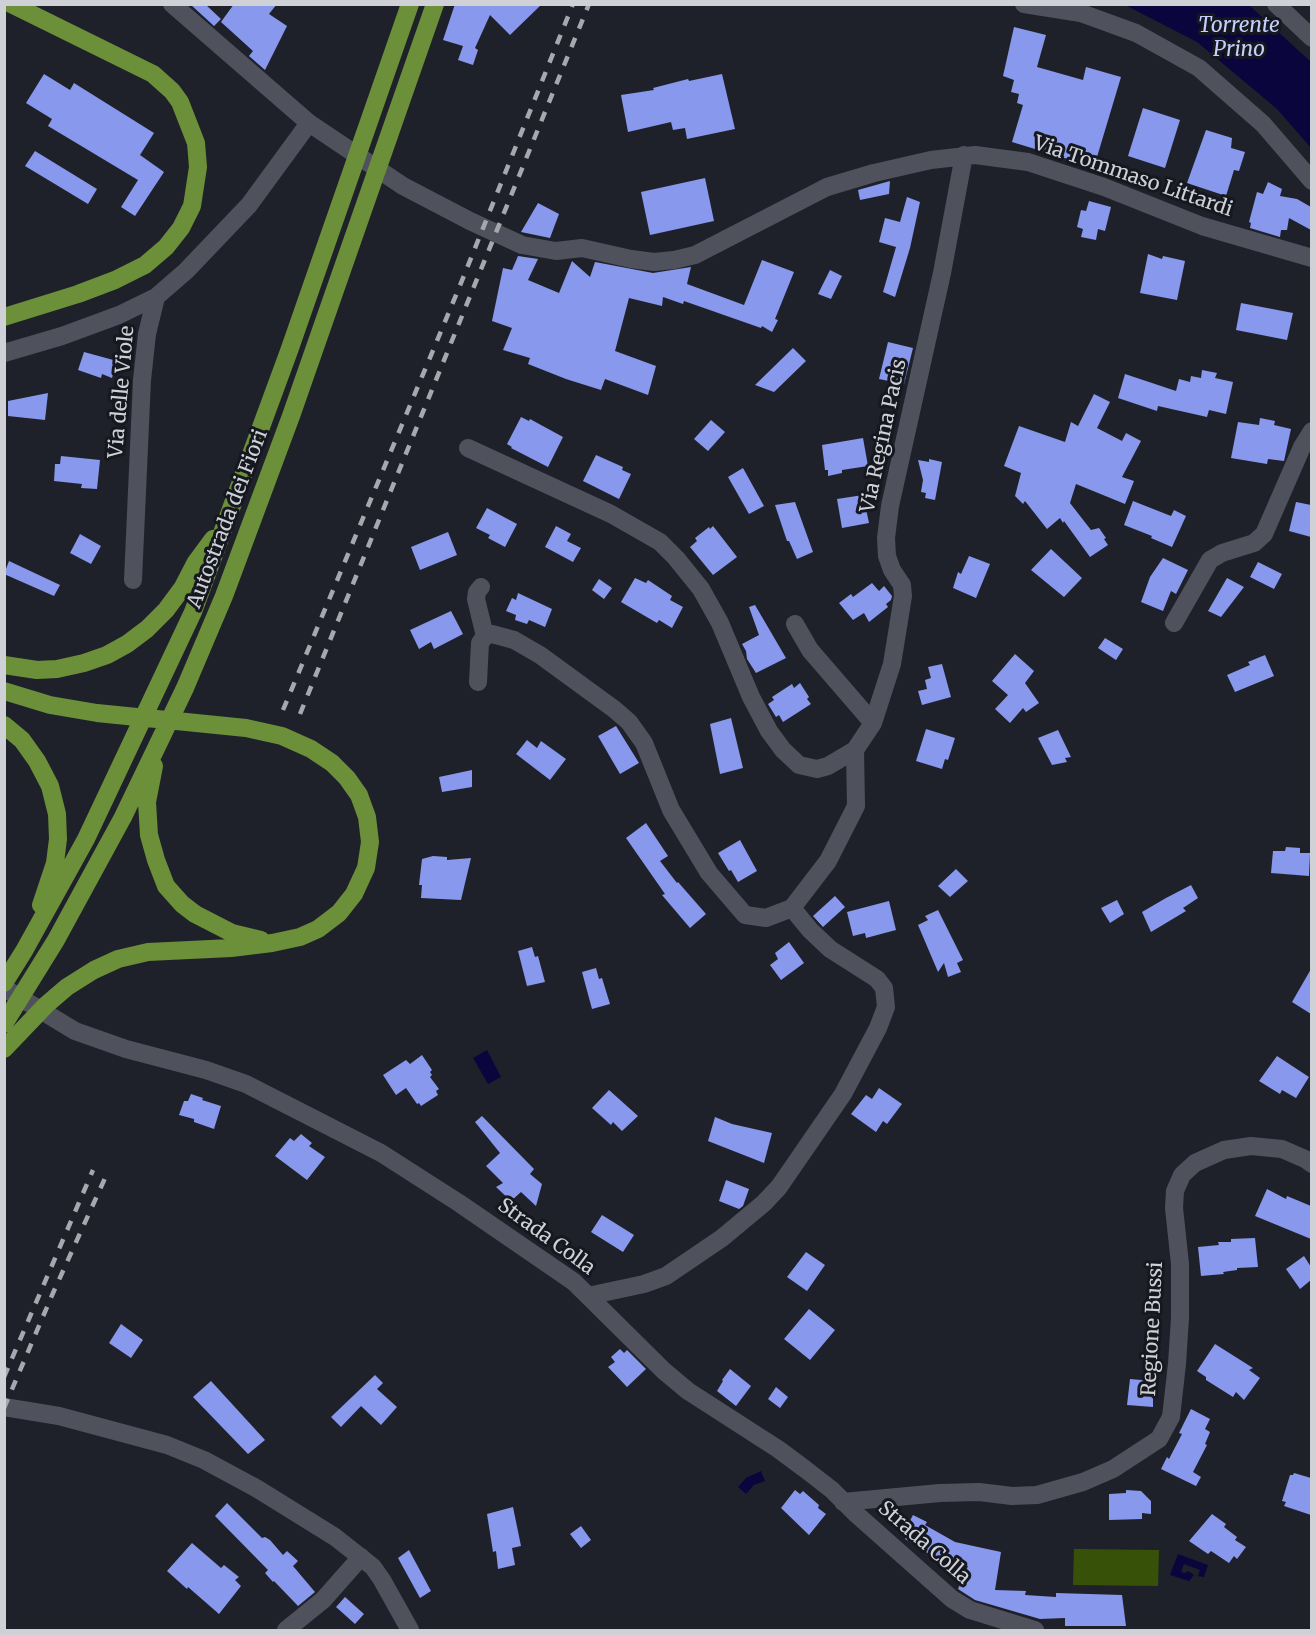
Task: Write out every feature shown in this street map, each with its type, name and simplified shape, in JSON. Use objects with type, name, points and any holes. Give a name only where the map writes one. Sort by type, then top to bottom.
[{"type":"highway","points":[[4,317],[78,294],[115,280],[145,265],[166,247],[181,228],[192,206],[198,167],[196,143],[185,112],[172,91],[153,74],[11,4]]},
{"type":"highway","name":"Autostrada dei Fiori","points":[[4,983],[86,839],[193,612],[410,4]]},
{"type":"highway","name":"Autostrada dei Fiori","points":[[4,1024],[56,940],[97,867],[189,678],[254,518],[435,4]]},
{"type":"highway","points":[[5,665],[37,670],[57,669],[107,656],[127,644],[147,629],[166,610],[183,587],[196,562],[228,518]]},
{"type":"highway","points":[[4,691],[50,705],[97,713],[246,728],[282,736],[311,748],[332,763],[347,778],[359,795],[367,817],[370,842],[366,868],[354,894],[339,913],[318,928],[300,937],[272,943],[231,948],[148,952],[118,959],[94,970],[67,987],[4,1048]]},
{"type":"highway","points":[[4,725],[22,740],[37,761],[50,786],[57,814],[58,839],[55,863],[24,951]]},
{"type":"highway","points":[[159,739],[147,802],[149,836],[166,886],[182,904],[216,926],[232,933],[272,943]]},
{"type":"street","name":"Via Tommaso Littardi","points":[[172,4],[309,123],[403,186],[522,245],[556,251],[582,248],[654,262],[694,255],[827,187],[874,173],[964,155],[1028,162],[1104,187],[1202,226],[1311,258]]},
{"type":"street","points":[[1024,4],[1081,14],[1136,33],[1200,68],[1263,124],[1311,181]]},
{"type":"street","points":[[1276,5],[1311,38]]},
{"type":"street","points":[[156,297],[186,271],[249,205],[309,123]]},
{"type":"street","name":"Via Regina Pacis","points":[[468,448],[611,514],[660,542],[701,589],[720,623],[751,697],[769,731],[783,750],[799,765],[807,769],[828,766],[855,750],[873,723],[892,664],[903,596],[902,585],[892,570],[887,556],[886,538],[890,506],[942,273],[964,155]]},
{"type":"street","name":"Via delle Viole","points":[[4,353],[62,336],[119,315],[156,297]]},
{"type":"street","name":"Via delle Viole","points":[[133,580],[142,380],[147,334],[156,297]]},
{"type":"street","points":[[1174,622],[1210,560],[1222,553],[1254,543],[1264,534],[1311,431]]},
{"type":"street","points":[[481,587],[476,599],[485,636]]},
{"type":"street","points":[[795,624],[810,650],[873,723]]},
{"type":"street","points":[[478,682],[480,643],[485,636],[492,634],[514,640],[540,655],[629,722],[644,742],[671,810],[693,848],[709,873],[745,915],[766,918],[792,908],[828,861],[856,806],[855,750]]},
{"type":"street","points":[[588,1296],[644,1284],[666,1276],[722,1238],[764,1203],[779,1187],[843,1094],[878,1028],[886,1007],[884,988],[877,979],[830,949],[792,908]]},
{"type":"street","name":"Strada Colla","points":[[4,988],[75,1031],[126,1049],[226,1077],[277,1099],[381,1153],[574,1282],[664,1371],[688,1391],[778,1449],[832,1490],[952,1599],[970,1610],[1035,1630]]},
{"type":"street","name":"Regione Bussi","points":[[843,1502],[940,1492],[1037,1495],[1083,1482],[1113,1469],[1159,1439],[1171,1417],[1177,1364],[1180,1264],[1174,1208],[1175,1191],[1182,1175],[1195,1162],[1224,1149],[1251,1146],[1282,1149],[1311,1164]]},
{"type":"street","points":[[4,1407],[59,1416],[167,1445],[204,1460],[256,1488],[335,1537],[373,1567],[410,1630]]},
{"type":"street","points":[[286,1630],[323,1600],[361,1557]]},
{"type":"green space","points":[[1074,1549],[1159,1550],[1158,1586],[1073,1585]]},
{"type":"water","name":"Torrente Prino","points":[[1125,5],[1249,5],[1311,62],[1311,148],[1277,109],[1197,42]]},
{"type":"water","points":[[487,1050],[501,1077],[488,1084],[473,1058]]},
{"type":"water","points":[[761,1471],[765,1481],[754,1485],[746,1494],[738,1487],[746,1478]]},
{"type":"water","points":[[1178,1554],[1208,1565],[1204,1577],[1198,1576],[1200,1570],[1184,1564],[1181,1572],[1188,1571],[1194,1575],[1189,1581],[1170,1575]]},
{"type":"building","points":[[190,4],[205,4],[221,19],[214,26]]},
{"type":"building","points":[[234,4],[277,4],[269,14],[287,26],[265,70],[249,56],[253,51],[221,22]]},
{"type":"building","points":[[455,4],[542,4],[510,35],[490,15],[475,48],[478,50],[473,65],[458,60],[463,46],[443,40]]},
{"type":"building","points":[[1014,27],[1046,35],[1037,67],[1083,80],[1086,67],[1121,77],[1094,167],[1012,142],[1023,105],[1017,103],[1019,94],[1011,92],[1014,80],[1003,76]]},
{"type":"building","points":[[44,74],[70,90],[74,83],[154,133],[140,155],[164,172],[135,216],[121,207],[138,180],[48,126],[52,119],[26,103]]},
{"type":"building","points":[[722,74],[735,129],[687,139],[685,128],[673,130],[671,122],[628,132],[621,95],[654,90],[653,88],[688,79],[689,81]]},
{"type":"building","points":[[1143,108],[1180,120],[1165,168],[1128,156]]},
{"type":"building","points":[[1206,130],[1232,138],[1231,148],[1245,152],[1239,171],[1234,170],[1226,196],[1187,183]]},
{"type":"building","points":[[35,151],[97,189],[88,204],[25,166]]},
{"type":"building","points":[[705,178],[714,221],[650,235],[641,192]]},
{"type":"building","points":[[890,181],[889,194],[860,200],[858,190]]},
{"type":"building","points":[[1268,182],[1282,189],[1280,196],[1297,199],[1311,207],[1311,230],[1289,218],[1287,230],[1281,230],[1280,237],[1250,228],[1251,223],[1249,222],[1257,192],[1263,194]]},
{"type":"building","points":[[907,197],[920,202],[910,248],[895,297],[883,292],[896,247],[879,242],[885,218],[900,222]]},
{"type":"building","points":[[1089,201],[1111,207],[1105,231],[1098,229],[1096,240],[1081,237],[1083,229],[1077,227],[1081,210],[1086,211]]},
{"type":"building","points":[[538,203],[559,214],[550,238],[521,232]]},
{"type":"building","points":[[1148,254],[1162,259],[1163,256],[1185,261],[1177,300],[1140,293]]},
{"type":"building","points":[[518,256],[538,259],[528,280],[559,293],[572,261],[590,277],[595,262],[653,273],[691,267],[687,284],[744,305],[762,260],[794,272],[772,332],[762,326],[761,328],[684,301],[683,304],[663,297],[662,306],[629,298],[615,351],[656,366],[648,395],[605,379],[601,390],[528,364],[530,358],[503,350],[512,328],[492,321],[503,268],[512,270]]},
{"type":"building","points":[[830,270],[842,276],[831,299],[818,294]]},
{"type":"building","points":[[1241,303],[1293,313],[1287,340],[1236,330]]},
{"type":"building","points":[[888,342],[913,348],[904,384],[879,379]]},
{"type":"building","points":[[793,348],[806,361],[774,392],[755,385]]},
{"type":"building","points":[[84,352],[117,361],[112,378],[102,374],[101,378],[78,370]]},
{"type":"building","points":[[1202,370],[1217,373],[1215,378],[1233,382],[1226,414],[1209,410],[1207,417],[1158,406],[1157,411],[1118,398],[1125,374],[1176,391],[1179,379],[1190,382],[1191,376],[1201,378]]},
{"type":"building","points":[[48,393],[45,420],[8,416],[8,401]]},
{"type":"building","points":[[1094,394],[1110,402],[1097,428],[1122,441],[1126,433],[1141,441],[1122,477],[1134,481],[1125,504],[1076,484],[1070,503],[1091,530],[1099,528],[1108,545],[1090,557],[1064,521],[1063,523],[1060,518],[1047,529],[1025,501],[1023,504],[1015,496],[1021,473],[1004,466],[1019,426],[1065,442],[1071,422],[1078,426]]},
{"type":"building","points":[[521,417],[529,421],[530,419],[563,437],[548,467],[507,444]]},
{"type":"building","points":[[1260,418],[1275,421],[1274,425],[1291,429],[1284,461],[1268,459],[1267,464],[1231,458],[1238,422],[1259,425]]},
{"type":"building","points":[[711,420],[725,432],[708,451],[694,439]]},
{"type":"building","points":[[863,438],[868,466],[842,470],[842,473],[828,476],[828,470],[825,470],[822,445]]},
{"type":"building","points":[[596,455],[623,467],[622,470],[631,474],[619,499],[583,481]]},
{"type":"building","points":[[61,456],[100,460],[97,489],[81,488],[82,484],[54,481],[55,464],[60,464]]},
{"type":"building","points":[[929,459],[942,462],[935,500],[925,498],[926,493],[921,492],[923,480],[918,460],[929,462]]},
{"type":"building","points":[[743,468],[764,506],[749,514],[728,477]]},
{"type":"building","points":[[863,495],[869,523],[842,528],[837,499]]},
{"type":"building","points":[[1133,501],[1171,516],[1174,510],[1186,516],[1172,547],[1124,525]]},
{"type":"building","points":[[795,502],[813,552],[797,559],[787,541],[775,505]]},
{"type":"building","points":[[1296,502],[1311,505],[1311,537],[1289,531]]},
{"type":"building","points":[[487,508],[517,524],[505,547],[488,538],[490,535],[476,528]]},
{"type":"building","points":[[556,526],[571,534],[567,541],[581,548],[573,562],[545,547]]},
{"type":"building","points":[[713,526],[737,557],[713,575],[690,547],[697,541],[695,538]]},
{"type":"building","points":[[448,532],[457,555],[420,570],[411,547]]},
{"type":"building","points":[[80,534],[101,546],[91,564],[70,553]]},
{"type":"building","points":[[1051,549],[1082,578],[1064,597],[1031,570]]},
{"type":"building","points":[[969,556],[990,564],[976,598],[953,588],[958,572],[961,574]]},
{"type":"building","points":[[1163,558],[1188,570],[1176,594],[1171,591],[1163,611],[1141,602],[1150,577]]},
{"type":"building","points":[[9,561],[60,585],[54,596],[4,574]]},
{"type":"building","points":[[1258,562],[1282,574],[1274,589],[1250,577]]},
{"type":"building","points":[[635,578],[646,583],[648,580],[672,596],[670,600],[683,607],[672,628],[659,620],[657,623],[621,602]]},
{"type":"building","points":[[1227,578],[1244,587],[1221,617],[1208,611]]},
{"type":"building","points":[[599,579],[612,588],[604,599],[592,590]]},
{"type":"building","points":[[872,583],[879,591],[884,586],[892,596],[886,604],[888,607],[869,622],[864,613],[853,620],[839,603],[851,594],[853,597]]},
{"type":"building","points":[[518,593],[552,609],[545,627],[529,620],[527,624],[515,620],[516,615],[506,611],[512,598],[516,600]]},
{"type":"building","points":[[755,605],[786,658],[756,673],[747,659],[742,644],[759,635],[749,607]]},
{"type":"building","points":[[451,611],[463,634],[434,649],[431,642],[419,649],[410,630]]},
{"type":"building","points":[[1105,638],[1123,649],[1116,660],[1098,648]]},
{"type":"building","points":[[1015,654],[1034,671],[1025,683],[1039,703],[1026,712],[1023,708],[1010,723],[995,709],[1008,695],[992,681]]},
{"type":"building","points":[[1265,655],[1274,676],[1235,692],[1227,675],[1250,665],[1248,662]]},
{"type":"building","points":[[942,664],[951,697],[922,705],[918,691],[927,689],[925,680],[931,678],[928,667]]},
{"type":"building","points":[[800,683],[811,704],[783,722],[779,715],[776,717],[768,704],[774,700],[772,697],[792,684],[794,688]]},
{"type":"building","points":[[731,718],[743,768],[720,774],[710,724]]},
{"type":"building","points":[[616,726],[639,763],[620,774],[598,736]]},
{"type":"building","points":[[926,729],[955,738],[948,760],[945,759],[942,769],[916,761]]},
{"type":"building","points":[[1058,730],[1071,757],[1065,758],[1067,762],[1052,765],[1038,738]]},
{"type":"building","points":[[527,740],[537,748],[541,741],[566,759],[550,780],[516,754]]},
{"type":"building","points":[[472,770],[472,787],[442,792],[439,777]]},
{"type":"building","points":[[646,823],[668,856],[660,861],[706,914],[690,928],[662,895],[665,894],[626,838]]},
{"type":"building","points":[[740,840],[757,871],[738,882],[718,853]]},
{"type":"building","points":[[1286,847],[1300,848],[1300,853],[1310,853],[1309,876],[1271,873],[1273,851],[1285,851]]},
{"type":"building","points":[[433,856],[447,857],[447,860],[471,858],[461,900],[421,898],[422,885],[419,885],[422,859]]},
{"type":"building","points":[[956,869],[968,881],[950,897],[938,886]]},
{"type":"building","points":[[1191,885],[1198,898],[1183,908],[1186,911],[1151,932],[1142,912]]},
{"type":"building","points":[[835,896],[845,907],[823,927],[813,916]]},
{"type":"building","points":[[1117,900],[1124,914],[1110,923],[1101,908]]},
{"type":"building","points":[[889,901],[896,930],[866,938],[865,933],[853,936],[847,912]]},
{"type":"building","points":[[938,910],[963,960],[957,963],[961,972],[948,977],[944,963],[938,972],[918,925],[928,920],[925,916]]},
{"type":"building","points":[[789,942],[804,963],[781,980],[770,965],[778,959],[775,953]]},
{"type":"building","points":[[532,947],[535,957],[538,956],[545,982],[527,986],[518,951]]},
{"type":"building","points":[[596,968],[599,979],[602,978],[610,1004],[592,1009],[582,972]]},
{"type":"building","points":[[1311,969],[1311,1014],[1292,1002]]},
{"type":"building","points":[[422,1055],[432,1070],[430,1077],[439,1089],[436,1091],[438,1095],[421,1106],[406,1088],[396,1095],[383,1075],[406,1060],[410,1064]]},
{"type":"building","points":[[1277,1056],[1309,1077],[1296,1098],[1282,1090],[1280,1094],[1259,1081]]},
{"type":"building","points":[[879,1088],[902,1104],[887,1124],[883,1121],[876,1132],[851,1114],[866,1095],[872,1099]]},
{"type":"building","points":[[609,1090],[638,1116],[622,1131],[613,1122],[611,1125],[592,1108]]},
{"type":"building","points":[[191,1094],[221,1106],[214,1129],[194,1122],[194,1119],[179,1115],[184,1101],[188,1101]]},
{"type":"building","points":[[482,1116],[534,1169],[530,1174],[542,1184],[536,1206],[521,1192],[511,1201],[496,1187],[503,1183],[486,1166],[500,1153],[475,1122]]},
{"type":"building","points":[[715,1117],[732,1124],[772,1133],[764,1163],[708,1141]]},
{"type":"building","points":[[301,1134],[312,1143],[309,1146],[325,1157],[307,1180],[275,1156],[290,1138],[294,1141]]},
{"type":"building","points":[[726,1180],[749,1189],[743,1206],[739,1209],[719,1201]]},
{"type":"building","points":[[1267,1189],[1286,1199],[1287,1196],[1311,1206],[1311,1239],[1255,1216]]},
{"type":"building","points":[[602,1215],[634,1235],[623,1252],[591,1232]]},
{"type":"building","points":[[1255,1238],[1258,1267],[1237,1268],[1237,1270],[1223,1272],[1224,1274],[1201,1276],[1198,1247],[1219,1245],[1218,1242],[1231,1242],[1231,1239]]},
{"type":"building","points":[[806,1252],[825,1265],[807,1291],[787,1277]]},
{"type":"building","points":[[1304,1256],[1311,1267],[1311,1280],[1300,1289],[1286,1269]]},
{"type":"building","points":[[809,1309],[835,1330],[810,1360],[784,1339]]},
{"type":"building","points":[[121,1324],[143,1340],[131,1358],[109,1343]]},
{"type":"building","points":[[1215,1344],[1253,1368],[1249,1370],[1260,1378],[1244,1400],[1236,1392],[1233,1397],[1206,1380],[1206,1377],[1197,1371]]},
{"type":"building","points":[[620,1349],[624,1353],[627,1350],[646,1369],[627,1387],[608,1367],[615,1362],[611,1357]]},
{"type":"building","points":[[730,1369],[751,1386],[736,1406],[717,1391]]},
{"type":"building","points":[[375,1375],[383,1383],[377,1389],[397,1407],[381,1425],[361,1406],[341,1427],[331,1417]]},
{"type":"building","points":[[1130,1379],[1153,1381],[1153,1407],[1127,1405]]},
{"type":"building","points":[[211,1381],[265,1440],[248,1454],[193,1397]]},
{"type":"building","points":[[776,1387],[788,1397],[780,1408],[768,1399]]},
{"type":"building","points":[[1191,1409],[1210,1419],[1205,1429],[1210,1432],[1205,1444],[1207,1445],[1193,1472],[1201,1477],[1196,1486],[1161,1469],[1182,1434],[1179,1433]]},
{"type":"building","points":[[1294,1473],[1311,1478],[1311,1515],[1284,1506],[1286,1502],[1282,1501],[1290,1475]]},
{"type":"building","points":[[795,1490],[800,1494],[803,1491],[826,1514],[809,1535],[781,1508]]},
{"type":"building","points":[[1126,1490],[1141,1491],[1151,1501],[1151,1514],[1142,1513],[1142,1519],[1109,1520],[1109,1494],[1126,1493]]},
{"type":"building","points":[[227,1503],[262,1538],[270,1540],[283,1555],[287,1551],[298,1561],[293,1566],[315,1592],[298,1606],[273,1582],[265,1573],[268,1570],[215,1516]]},
{"type":"building","points":[[513,1507],[521,1546],[512,1548],[515,1565],[498,1569],[487,1514]]},
{"type":"building","points":[[1212,1514],[1226,1524],[1224,1527],[1237,1537],[1235,1540],[1246,1547],[1237,1559],[1234,1556],[1229,1563],[1211,1551],[1208,1554],[1189,1541]]},
{"type":"building","points":[[913,1515],[927,1522],[925,1525],[955,1542],[1001,1552],[995,1590],[1026,1591],[1025,1595],[1056,1597],[1056,1593],[1122,1595],[1126,1626],[1065,1626],[1065,1618],[1040,1619],[975,1600],[958,1589],[968,1566],[947,1565],[905,1539],[907,1536],[903,1534]]},
{"type":"building","points":[[581,1526],[591,1540],[581,1548],[570,1534]]},
{"type":"building","points":[[192,1543],[221,1568],[224,1565],[239,1577],[235,1580],[241,1586],[219,1614],[167,1571]]},
{"type":"building","points":[[409,1550],[431,1591],[420,1598],[398,1558]]},
{"type":"building","points":[[345,1597],[364,1614],[355,1624],[336,1607]]},
{"type":"railway","points":[[283,710],[459,288],[573,4]]},
{"type":"railway","points":[[300,714],[589,4]]},
{"type":"railway","points":[[4,1377],[93,1170]]},
{"type":"railway","points":[[4,1408],[106,1176]]}]
